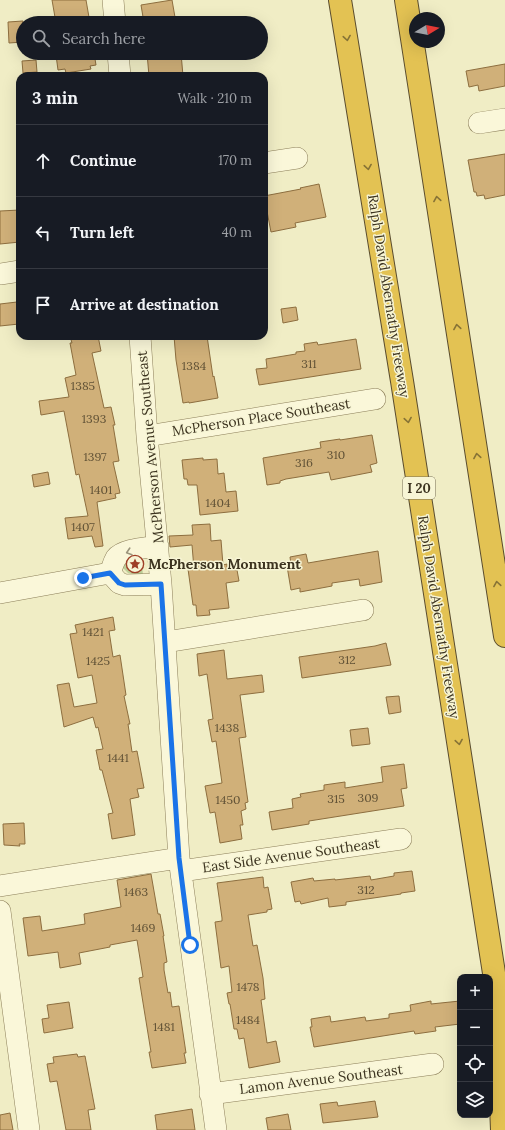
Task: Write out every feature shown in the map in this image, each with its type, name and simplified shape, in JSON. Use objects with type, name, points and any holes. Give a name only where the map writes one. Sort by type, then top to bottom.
[{"type":"highway","name":"Ralph David Abernathy Freeway","points":[[340,0],[404,389],[505,1044]]},
{"type":"highway","points":[[406,0],[505,636]]},
{"type":"highway","points":[[495,976],[502,1130]]},
{"type":"street","points":[[113,0],[114,16]]},
{"type":"street","points":[[119,60],[120,72]]},
{"type":"street","points":[[479,124],[505,119]]},
{"type":"street","points":[[268,162],[297,158]]},
{"type":"street","points":[[0,274],[16,271]]},
{"type":"street","name":"McPherson Avenue Southeast","points":[[140,340],[147,436],[166,642],[180,864],[216,1130]]},
{"type":"street","name":"McPherson Place Southeast","points":[[147,436],[375,399]]},
{"type":"street","points":[[110,573],[117,557],[122,554],[130,550],[158,546]]},
{"type":"street","points":[[110,573],[119,583],[125,585],[161,584]]},
{"type":"street","points":[[0,593],[110,573]]},
{"type":"street","points":[[166,642],[363,610]]},
{"type":"street","name":"East Side Avenue Southeast","points":[[0,886],[401,839]]},
{"type":"street","points":[[0,911],[29,1130]]},
{"type":"street","name":"Lamon Avenue Southeast","points":[[210,1094],[433,1064]]},
{"type":"green space","points":[[141,552],[143,576],[128,573],[123,568],[124,560]]},
{"type":"building","points":[[52,0],[86,0],[89,16],[55,16]]},
{"type":"building","points":[[172,0],[175,16],[143,16],[141,5]]},
{"type":"building","points":[[16,21],[16,42],[9,43],[8,22]]},
{"type":"building","points":[[36,60],[37,72],[23,72],[22,61]]},
{"type":"building","points":[[57,60],[95,60],[96,65],[90,66],[91,69],[72,72],[66,72],[65,69],[58,70]]},
{"type":"building","points":[[148,60],[182,60],[183,72],[149,72]]},
{"type":"building","points":[[505,64],[505,86],[479,91],[478,85],[469,87],[466,71]]},
{"type":"building","points":[[505,154],[505,195],[485,199],[484,195],[477,196],[476,192],[474,192],[468,160]]},
{"type":"building","points":[[319,184],[326,217],[295,223],[296,227],[271,232],[268,217],[268,195],[301,189],[300,188]]},
{"type":"building","points":[[16,210],[16,242],[0,244],[0,211]]},
{"type":"building","points":[[16,302],[16,324],[0,326],[0,304]]},
{"type":"building","points":[[296,307],[298,320],[283,323],[281,309]]},
{"type":"building","points":[[356,339],[361,369],[259,385],[256,369],[267,368],[266,359],[305,351],[304,344],[317,342],[318,345]]},
{"type":"building","points":[[71,340],[99,340],[101,351],[92,353],[104,408],[111,407],[115,425],[113,425],[119,461],[113,462],[120,493],[115,494],[116,498],[97,502],[103,546],[95,547],[92,536],[68,539],[65,518],[88,516],[79,474],[76,475],[64,411],[41,415],[39,401],[69,397],[65,378],[76,375],[70,343],[72,343]]},
{"type":"building","points":[[174,340],[208,340],[213,377],[214,376],[218,398],[183,403]]},
{"type":"building","points":[[372,435],[377,463],[370,465],[372,472],[331,480],[329,472],[286,479],[280,481],[280,483],[267,485],[263,458],[321,448],[320,442]]},
{"type":"building","points":[[203,458],[203,460],[217,459],[218,474],[224,473],[226,492],[236,491],[238,511],[200,515],[197,485],[188,485],[187,479],[184,479],[182,460]]},
{"type":"building","points":[[48,472],[50,484],[34,487],[32,475]]},
{"type":"building","points":[[210,524],[211,541],[221,540],[223,565],[227,564],[227,570],[237,570],[239,581],[226,583],[229,608],[209,610],[210,615],[197,616],[196,605],[193,605],[188,569],[194,569],[192,545],[170,547],[169,536],[193,535],[192,525]]},
{"type":"building","points":[[378,551],[382,582],[360,586],[359,579],[332,583],[332,586],[300,592],[300,588],[291,590],[287,566],[291,565],[290,557],[306,554],[308,563]]},
{"type":"building","points":[[113,617],[115,630],[109,631],[113,657],[120,655],[126,695],[124,696],[130,724],[128,724],[132,752],[137,751],[144,788],[137,789],[139,797],[130,799],[135,835],[112,839],[108,814],[113,813],[102,770],[100,770],[96,750],[103,749],[98,727],[96,728],[93,717],[64,727],[57,685],[69,683],[74,707],[97,703],[92,675],[78,678],[70,634],[77,633],[75,625]]},
{"type":"building","points":[[386,643],[391,665],[302,678],[299,657],[375,646]]},
{"type":"building","points":[[224,650],[227,679],[262,675],[264,692],[240,695],[246,737],[239,738],[248,802],[245,803],[246,809],[241,811],[243,825],[240,825],[242,839],[220,843],[215,812],[210,813],[205,786],[222,783],[216,741],[212,742],[208,720],[213,719],[207,674],[199,676],[197,654]]},
{"type":"building","points":[[399,696],[401,712],[389,714],[386,697]]},
{"type":"building","points":[[368,728],[370,744],[352,746],[350,730]]},
{"type":"building","points":[[404,764],[407,788],[401,789],[404,806],[309,821],[309,824],[272,830],[269,812],[293,808],[292,799],[301,797],[300,794],[324,790],[324,785],[345,782],[345,788],[383,782],[381,767]]},
{"type":"building","points":[[24,823],[25,844],[19,844],[20,846],[4,845],[3,824]]},
{"type":"building","points":[[412,871],[415,891],[346,902],[346,905],[329,907],[328,898],[301,904],[300,901],[295,902],[291,882],[313,878],[314,881],[370,876],[371,880],[394,876],[394,873]]},
{"type":"building","points":[[151,874],[158,914],[160,914],[164,936],[167,962],[164,963],[164,970],[168,993],[170,992],[172,1007],[179,1006],[186,1053],[184,1053],[186,1063],[152,1068],[149,1052],[151,1052],[139,978],[143,977],[137,940],[79,953],[81,964],[60,968],[58,952],[28,956],[23,918],[40,916],[42,931],[85,924],[84,914],[121,907],[117,880]]},
{"type":"building","points":[[263,877],[264,888],[268,887],[272,909],[267,910],[267,912],[248,915],[253,946],[257,945],[263,978],[265,999],[261,1000],[267,1043],[276,1041],[280,1062],[249,1068],[244,1038],[239,1039],[237,1029],[234,1029],[229,1004],[227,993],[232,992],[229,966],[221,968],[215,922],[222,921],[217,883]]},
{"type":"building","points":[[431,1001],[431,1004],[457,1001],[457,1024],[435,1027],[436,1031],[415,1034],[414,1031],[314,1047],[310,1027],[312,1027],[311,1019],[330,1016],[331,1022],[365,1017],[366,1021],[389,1018],[389,1014],[411,1011],[410,1005]]},
{"type":"building","points":[[69,1002],[73,1028],[44,1033],[42,1019],[49,1018],[47,1005]]},
{"type":"building","points":[[77,1054],[78,1057],[85,1056],[95,1109],[88,1110],[91,1130],[66,1130],[57,1081],[50,1082],[47,1064],[54,1063],[53,1057]]},
{"type":"building","points":[[375,1101],[378,1117],[323,1123],[320,1104],[337,1102],[338,1106]]},
{"type":"building","points":[[192,1109],[195,1130],[157,1130],[155,1115]]},
{"type":"building","points":[[10,1113],[13,1130],[0,1130],[0,1115]]},
{"type":"building","points":[[288,1114],[291,1130],[268,1130],[266,1118]]},
{"type":"place","name":"McPherson Monument","points":[[135,564]]},
{"type":"route","points":[[83,578],[110,573],[115,580],[125,585],[161,584],[179,858],[190,945]]}]
